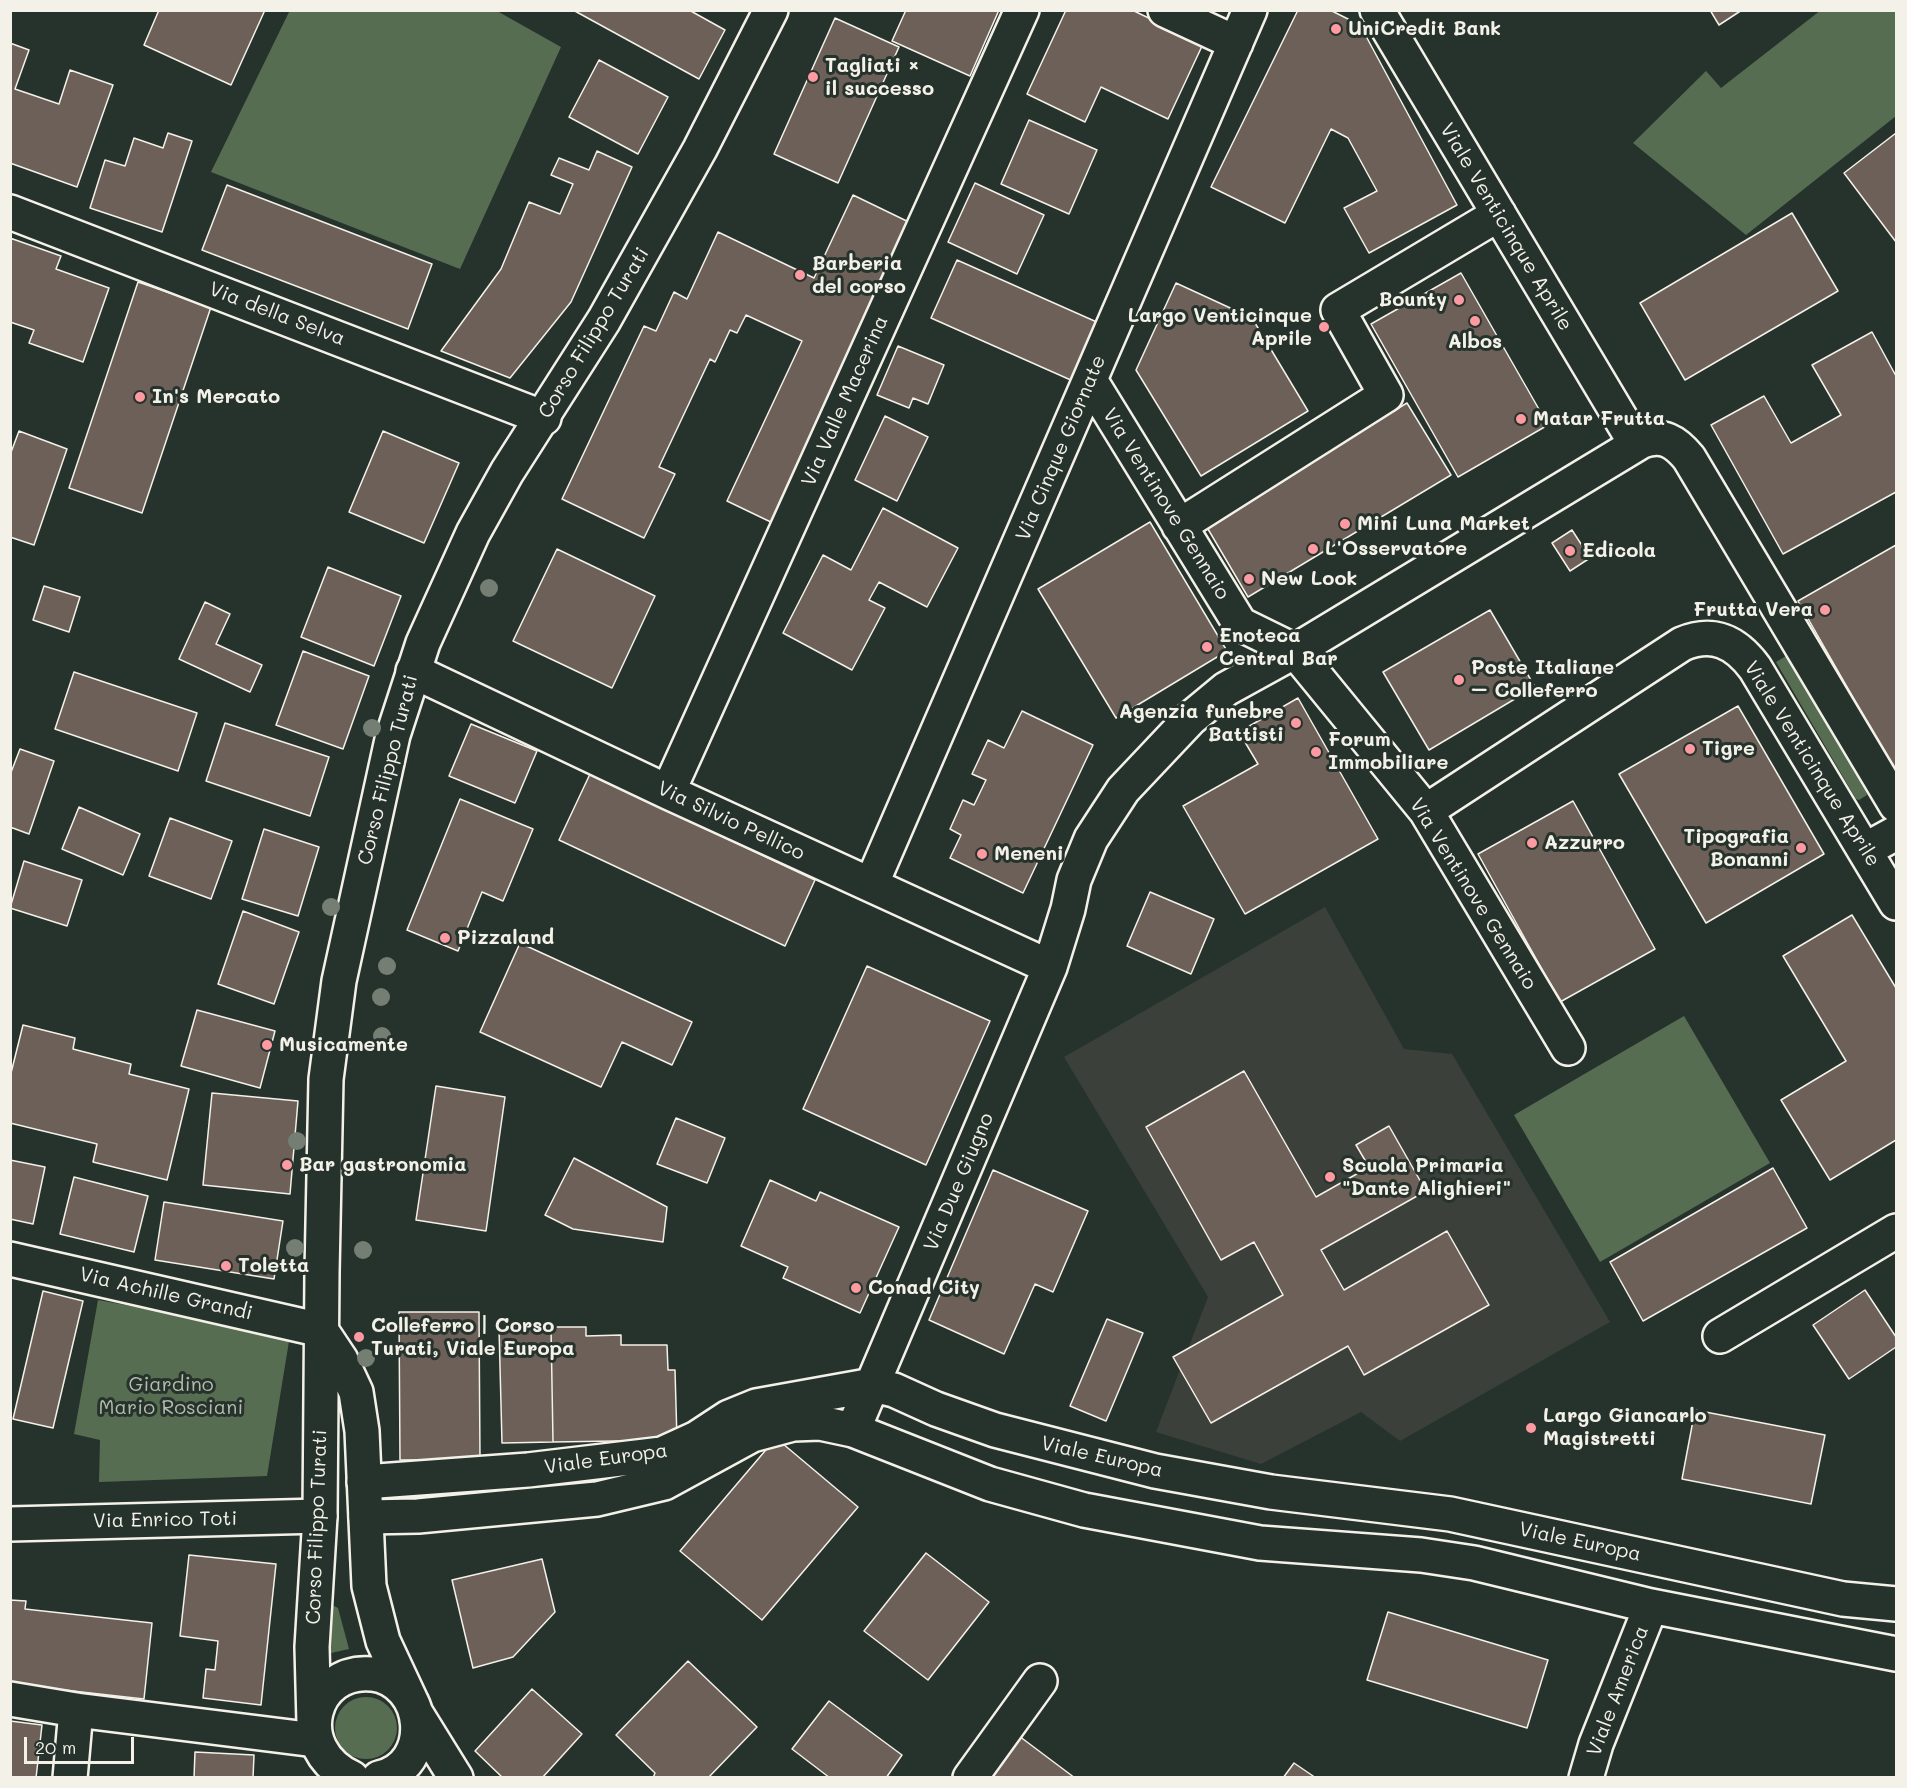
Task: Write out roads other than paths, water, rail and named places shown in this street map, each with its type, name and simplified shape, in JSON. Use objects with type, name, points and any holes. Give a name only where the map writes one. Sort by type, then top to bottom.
[{"type":"street","name":"Corso Filippo Turati","points":[[316,1748],[312,1647],[320,1500],[324,1132],[333,1020],[343,959],[393,735],[413,670],[436,610],[473,533],[507,472],[544,418],[642,254],[771,10]]},
{"type":"street","name":"Via Valle Macerina","points":[[668,792],[1022,10]]},
{"type":"street","points":[[1165,10],[1236,43]]},
{"type":"street","name":"Via Cinque Giornate","points":[[872,885],[1250,10]]},
{"type":"street","name":"Viale Venticinque Aprile","points":[[1377,10],[1498,214],[1651,442],[1689,458],[1896,805]]},
{"type":"street","name":"Via della Selva","points":[[10,212],[544,418]]},
{"type":"street","points":[[1179,526],[1386,395],[1338,310],[1498,214]]},
{"type":"street","name":"Via Ventinove Gennaio","points":[[1090,380],[1240,624],[1295,651],[1426,811],[1568,1048]]},
{"type":"street","name":"Via Due Giugno","points":[[853,1430],[1050,967],[1091,839],[1123,790],[1191,718],[1226,689],[1295,651],[1651,442]]},
{"type":"street","name":"Viale Venticinque Aprile","points":[[1426,811],[1682,644],[1699,638],[1720,639],[1740,649],[1749,658],[1896,903]]},
{"type":"street","name":"Via Silvio Pellico","points":[[413,670],[668,792],[1050,967]]},
{"type":"street","points":[[1865,850],[1896,832]]},
{"type":"street","points":[[1720,1336],[1896,1231]]},
{"type":"street","name":"Via Achille Grandi","points":[[10,1258],[321,1330]]},
{"type":"street","points":[[321,1330],[341,1360],[356,1392],[361,1421],[369,1586],[375,1615],[388,1654],[414,1708],[419,1737],[413,1753],[401,1767],[379,1778]]},
{"type":"street","name":"Viale Europa","points":[[320,1500],[364,1482],[528,1470],[663,1454],[697,1438],[729,1417],[756,1406],[873,1385],[894,1390],[954,1416],[1010,1435],[1155,1471],[1271,1492],[1450,1514],[1843,1599],[1896,1604]]},
{"type":"street","name":"Viale Europa","points":[[366,1517],[418,1516],[597,1499],[664,1483],[727,1447],[765,1431],[814,1423],[853,1430],[990,1484],[1084,1510],[1260,1543],[1421,1556],[1474,1563],[1651,1606],[1896,1654]]},
{"type":"street","name":"Via Enrico Toti","points":[[10,1524],[320,1500]]},
{"type":"street","name":"Viale America","points":[[1586,1778],[1596,1744],[1651,1606]]},
{"type":"street","points":[[316,1748],[317,1707],[327,1692],[340,1681],[356,1675],[373,1674],[390,1680],[404,1689],[456,1778]]},
{"type":"street","points":[[970,1778],[1040,1681]]},
{"type":"street","points":[[10,1699],[316,1748],[336,1770],[352,1778]]},
{"type":"street","points":[[70,1778],[75,1710]]},
{"type":"place","name":"UniCredit Bank","points":[[1336,29]]},
{"type":"place","name":"Tagliati × il successo","points":[[813,77]]},
{"type":"place","name":"Barberia del corso","points":[[800,275]]},
{"type":"place","name":"Bounty","points":[[1459,300]]},
{"type":"place","name":"Albos","points":[[1475,321]]},
{"type":"place","name":"Largo Venticinque Aprile","points":[[1324,327]]},
{"type":"place","name":"In's Mercato","points":[[140,397]]},
{"type":"place","name":"Matar Frutta","points":[[1521,419]]},
{"type":"place","name":"Mini Luna Market","points":[[1345,524]]},
{"type":"place","name":"L'Osservatore","points":[[1313,549]]},
{"type":"place","name":"Edicola","points":[[1570,551]]},
{"type":"place","name":"New Look","points":[[1249,579]]},
{"type":"place","name":"Frutta Vera","points":[[1825,610]]},
{"type":"place","name":"Enoteca Central Bar","points":[[1207,647]]},
{"type":"place","name":"Poste Italiane – Colleferro","points":[[1459,680]]},
{"type":"place","name":"Agenzia funebre Battisti","points":[[1296,723]]},
{"type":"place","name":"Tigre","points":[[1690,749]]},
{"type":"place","name":"Forum Immobiliare","points":[[1316,752]]},
{"type":"place","name":"Azzurro","points":[[1532,843]]},
{"type":"place","name":"Tipografia Bonanni","points":[[1801,848]]},
{"type":"place","name":"Meneni","points":[[982,854]]},
{"type":"place","name":"Pizzaland","points":[[445,938]]},
{"type":"place","name":"Musicamente","points":[[267,1045]]},
{"type":"place","name":"Bar gastronomia","points":[[287,1165]]},
{"type":"place","name":"Scuola Primaria \"Dante Alighieri\"","points":[[1330,1177]]},
{"type":"place","name":"Toletta","points":[[226,1266]]},
{"type":"place","name":"Conad City","points":[[856,1288]]},
{"type":"place","name":"Colleferro | Corso Turati, Viale Europa","points":[[359,1337]]},
{"type":"place","name":"Largo Giancarlo Magistretti","points":[[1531,1428]]},
{"type":"park label","name":"Giardino Mario Rosciani","points":[[171,1396]]}]
